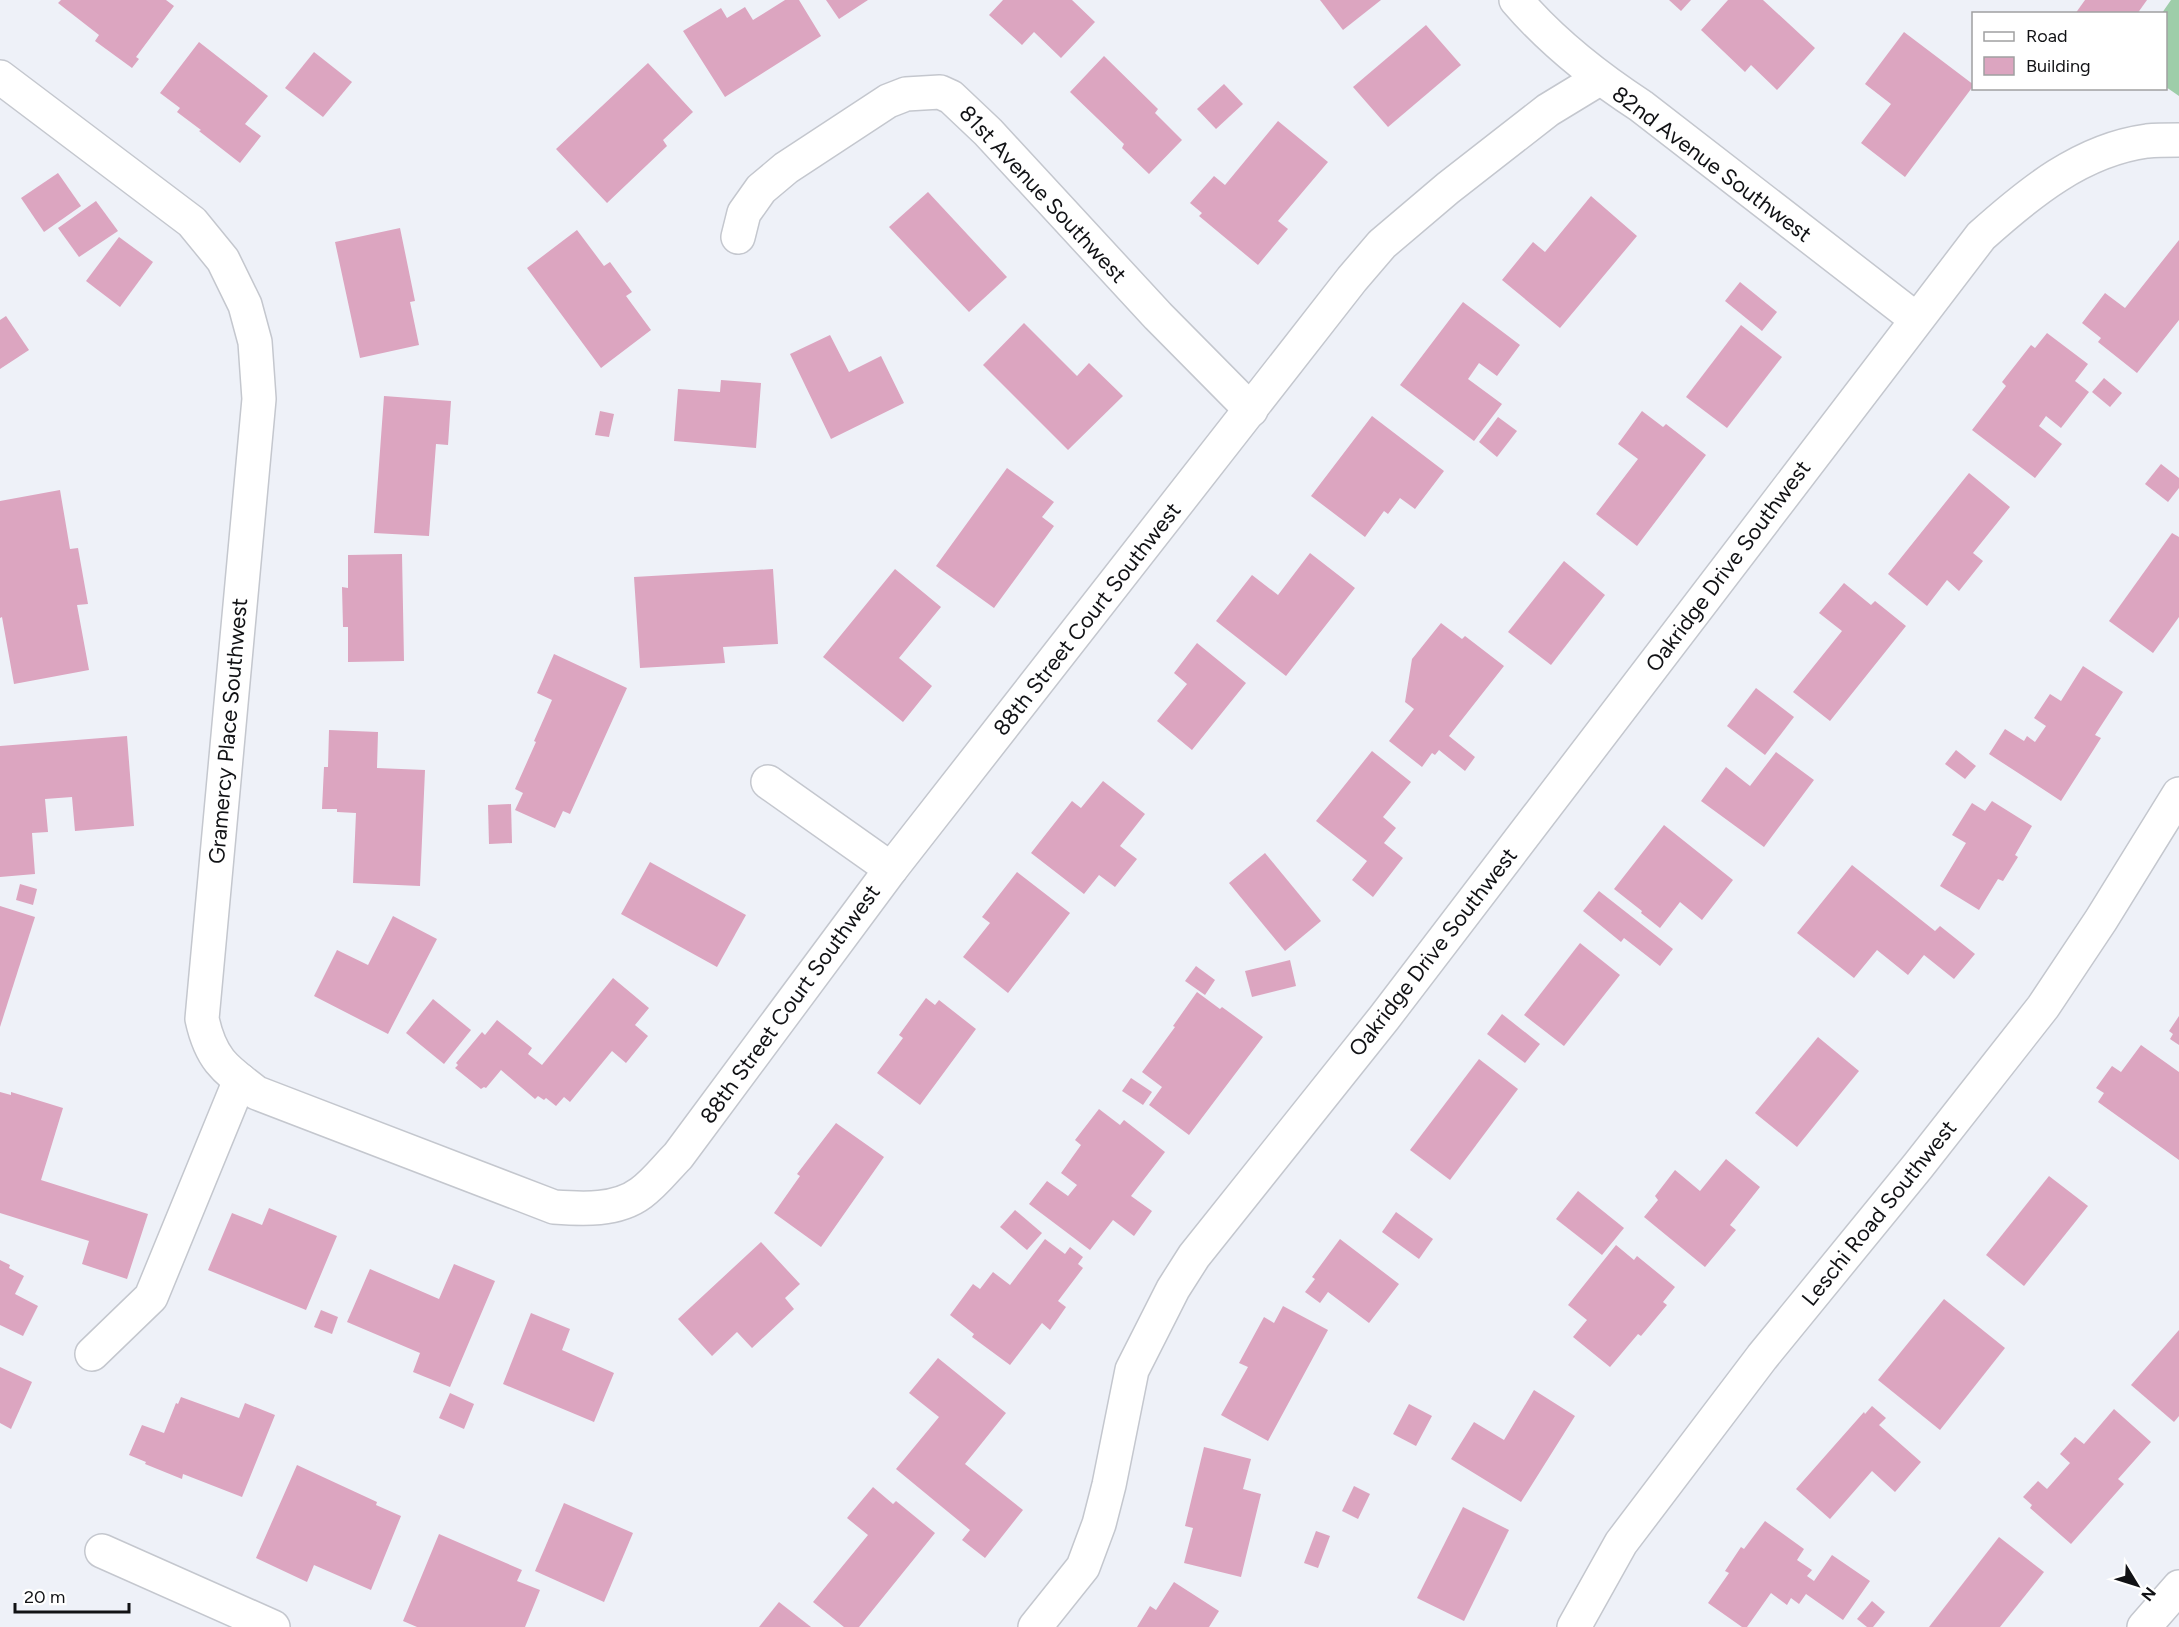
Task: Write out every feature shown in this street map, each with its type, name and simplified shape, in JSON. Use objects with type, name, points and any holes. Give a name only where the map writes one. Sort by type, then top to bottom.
[{"type":"street","name":"82nd Avenue Southwest","points":[[1516,0],[1556,42],[1599,79],[1641,106],[1916,320]]},
{"type":"street","name":"Gramercy Place Southwest","points":[[0,77],[192,222],[223,260],[245,305],[255,342],[259,399],[202,1019],[206,1036],[214,1053],[226,1070],[257,1093],[554,1207],[583,1209],[620,1204]]},
{"type":"street","name":"88th Street Court Southwest","points":[[620,1204],[641,1193],[678,1156],[891,869],[1352,279],[1382,244],[1548,110],[1599,79]]},
{"type":"street","name":"81st Avenue Southwest","points":[[738,237],[744,213],[761,189],[786,168],[888,101],[906,94],[940,92],[951,97],[988,132],[1158,316],[1251,410]]},
{"type":"street","name":"Oakridge Drive Southwest","points":[[1035,1627],[1083,1567],[1099,1524],[1109,1485],[1132,1370],[1173,1289],[1194,1256],[1391,1008],[1981,236],[2045,182],[2076,165],[2114,150],[2146,141],[2179,140]]},
{"type":"street","points":[[768,782],[891,869]]},
{"type":"street","name":"Leschi Road Southwest","points":[[1574,1627],[1621,1543],[1762,1357],[1918,1166],[2043,1007],[2101,920],[2179,794]]},
{"type":"street","points":[[92,1354],[151,1297],[240,1080]]},
{"type":"street","points":[[102,1551],[273,1627]]},
{"type":"street","points":[[2144,1627],[2179,1587]]},
{"type":"green space","points":[[2171,0],[2179,0],[2179,96],[2167,88],[2167,12],[2163,12]]},
{"type":"building","points":[[61,0],[166,0],[174,6],[136,57],[139,59],[132,68],[95,41],[99,35],[58,3]]},
{"type":"building","points":[[785,0],[799,0],[821,36],[725,97],[683,31],[721,8],[727,18],[745,7],[753,20]]},
{"type":"building","points":[[826,0],[868,0],[839,19]]},
{"type":"building","points":[[1003,0],[1072,0],[1095,22],[1061,58],[1034,32],[1022,45],[989,15]]},
{"type":"building","points":[[1320,0],[1381,0],[1343,30]]},
{"type":"building","points":[[1669,0],[1691,0],[1681,11]]},
{"type":"building","points":[[1728,0],[1763,0],[1815,48],[1777,90],[1751,65],[1745,72],[1701,30]]},
{"type":"building","points":[[2085,0],[2147,0],[2138,12],[2076,12]]},
{"type":"building","points":[[1426,25],[1461,65],[1388,127],[1353,87]]},
{"type":"building","points":[[1904,32],[1972,83],[1972,88],[1905,177],[1861,143],[1891,104],[1865,84]]},
{"type":"building","points":[[199,42],[268,96],[245,124],[261,136],[240,163],[177,112],[180,108],[160,93]]},
{"type":"building","points":[[314,52],[352,82],[323,117],[285,88]]},
{"type":"building","points":[[1104,56],[1158,109],[1155,113],[1182,140],[1149,174],[1122,148],[1124,144],[1070,92]]},
{"type":"building","points":[[648,63],[693,112],[663,140],[667,146],[607,203],[556,149]]},
{"type":"building","points":[[1224,84],[1243,104],[1216,129],[1197,109]]},
{"type":"building","points":[[1278,121],[1328,162],[1278,221],[1288,229],[1258,265],[1199,216],[1202,213],[1190,203],[1214,176],[1225,185]]},
{"type":"building","points":[[58,173],[81,206],[44,232],[21,198]]},
{"type":"building","points":[[928,192],[1007,277],[969,312],[889,227]]},
{"type":"building","points":[[1591,196],[1637,236],[1560,328],[1502,280],[1533,242],[1545,252]]},
{"type":"building","points":[[96,201],[118,231],[79,257],[58,228]]},
{"type":"building","points":[[400,228],[415,301],[410,302],[419,345],[360,358],[335,242]]},
{"type":"building","points":[[577,230],[604,266],[610,262],[632,292],[626,296],[651,330],[601,368],[527,268]]},
{"type":"building","points":[[119,237],[153,262],[120,307],[86,281]]},
{"type":"building","points":[[2179,240],[2179,320],[2137,373],[2098,342],[2101,338],[2082,323],[2105,293],[2125,308]]},
{"type":"building","points":[[1740,282],[1777,312],[1762,331],[1725,301]]},
{"type":"building","points":[[1463,302],[1520,345],[1497,376],[1479,363],[1468,379],[1502,404],[1474,441],[1400,385]]},
{"type":"building","points":[[6,316],[29,350],[0,369],[0,320]]},
{"type":"building","points":[[1024,323],[1077,376],[1089,363],[1123,396],[1068,450],[983,365]]},
{"type":"building","points":[[1741,325],[1782,357],[1727,428],[1686,397]]},
{"type":"building","points":[[2047,333],[2088,364],[2075,381],[2089,392],[2061,428],[2046,416],[2039,426],[2062,444],[2035,478],[1972,430],[2006,386],[2002,382],[2031,345],[2035,348]]},
{"type":"building","points":[[830,335],[849,372],[881,356],[904,403],[831,439],[790,354]]},
{"type":"building","points":[[2104,378],[2122,393],[2110,407],[2092,392]]},
{"type":"building","points":[[721,380],[761,383],[756,448],[674,441],[678,389],[720,392]]},
{"type":"building","points":[[384,396],[451,401],[448,445],[436,444],[429,536],[374,533]]},
{"type":"building","points":[[600,411],[614,414],[609,437],[595,435]]},
{"type":"building","points":[[1642,411],[1663,427],[1666,424],[1706,455],[1637,546],[1596,514],[1638,459],[1618,444]]},
{"type":"building","points":[[1372,416],[1444,471],[1415,509],[1400,498],[1388,514],[1384,511],[1365,537],[1311,496]]},
{"type":"building","points":[[1498,417],[1517,431],[1497,457],[1479,442]]},
{"type":"building","points":[[2161,464],[2179,478],[2179,488],[2168,502],[2145,484]]},
{"type":"building","points":[[1007,468],[1054,502],[1042,517],[1054,526],[994,608],[936,566]]},
{"type":"building","points":[[1969,473],[2010,507],[1973,553],[1983,561],[1959,591],[1947,580],[1927,606],[1888,574]]},
{"type":"building","points":[[60,490],[70,549],[78,548],[88,604],[77,605],[89,670],[14,684],[2,617],[0,618],[0,501]]},
{"type":"building","points":[[2172,533],[2179,537],[2179,617],[2153,653],[2109,621]]},
{"type":"building","points":[[1310,553],[1355,588],[1286,676],[1216,621],[1252,575],[1278,595]]},
{"type":"building","points":[[402,554],[404,661],[348,662],[348,627],[343,627],[342,587],[348,588],[348,555]]},
{"type":"building","points":[[1564,561],[1605,595],[1551,665],[1508,632]]},
{"type":"building","points":[[773,569],[778,644],[723,647],[725,663],[640,668],[634,577]]},
{"type":"building","points":[[895,569],[941,607],[899,658],[932,686],[903,722],[823,657]]},
{"type":"building","points":[[1844,583],[1871,605],[1875,601],[1906,626],[1830,721],[1793,692],[1842,631],[1819,613]]},
{"type":"building","points":[[1441,623],[1462,639],[1465,636],[1504,666],[1449,736],[1475,757],[1465,771],[1439,750],[1435,755],[1432,753],[1422,767],[1389,741],[1414,709],[1405,702],[1412,659]]},
{"type":"building","points":[[1197,643],[1246,683],[1192,750],[1157,721],[1187,684],[1174,673]]},
{"type":"building","points":[[554,654],[627,688],[570,814],[563,811],[555,828],[515,810],[523,793],[515,789],[552,700],[537,693]]},
{"type":"building","points":[[2083,666],[2123,692],[2095,735],[2101,738],[2061,801],[1989,754],[2005,729],[2024,741],[2027,736],[2035,742],[2046,726],[2034,718],[2050,694],[2061,701]]},
{"type":"building","points":[[1756,688],[1794,717],[1765,755],[1727,726]]},
{"type":"building","points":[[329,730],[378,732],[377,768],[425,770],[420,886],[353,883],[356,813],[322,809],[324,767],[328,767]]},
{"type":"building","points":[[127,736],[134,826],[75,831],[72,797],[45,799],[48,832],[32,833],[35,874],[0,877],[0,746]]},
{"type":"building","points":[[1956,750],[1976,766],[1965,779],[1945,764]]},
{"type":"building","points":[[1372,751],[1411,782],[1383,817],[1396,828],[1384,843],[1403,858],[1373,897],[1352,880],[1367,861],[1316,821]]},
{"type":"building","points":[[1776,752],[1814,780],[1764,847],[1701,801],[1726,767],[1750,786]]},
{"type":"building","points":[[1103,781],[1145,814],[1120,846],[1137,859],[1115,887],[1099,875],[1084,894],[1031,853],[1072,801],[1081,808]]},
{"type":"building","points":[[1992,801],[2032,826],[2015,855],[2018,857],[2003,881],[1998,879],[1979,910],[1940,886],[1966,843],[1952,835],[1972,803],[1985,811]]},
{"type":"building","points":[[511,804],[512,843],[489,844],[488,805]]},
{"type":"building","points":[[1664,825],[1733,880],[1702,920],[1680,902],[1660,928],[1614,889]]},
{"type":"building","points":[[1265,853],[1321,921],[1285,951],[1229,883]]},
{"type":"building","points":[[650,862],[746,915],[717,967],[621,914]]},
{"type":"building","points":[[1852,865],[1935,931],[1940,926],[1975,954],[1954,979],[1924,955],[1908,975],[1877,950],[1854,978],[1797,933]]},
{"type":"building","points":[[1017,872],[1070,913],[1008,993],[963,957],[990,923],[982,917]]},
{"type":"building","points":[[20,884],[37,889],[33,905],[16,900]]},
{"type":"building","points":[[1599,891],[1673,949],[1660,966],[1624,938],[1621,942],[1583,911]]},
{"type":"building","points":[[0,906],[35,917],[0,1027]]},
{"type":"building","points":[[393,916],[437,939],[388,1034],[314,996],[337,950],[368,965]]},
{"type":"building","points":[[1580,943],[1620,975],[1564,1046],[1524,1015]]},
{"type":"building","points":[[1290,960],[1296,986],[1252,997],[1245,971]]},
{"type":"building","points":[[1196,966],[1215,980],[1205,995],[1185,981]]},
{"type":"building","points":[[613,978],[649,1008],[635,1025],[648,1036],[626,1063],[612,1051],[570,1102],[564,1097],[556,1106],[546,1098],[544,1100],[538,1096],[535,1099],[501,1070],[486,1088],[481,1089],[455,1068],[458,1065],[456,1063],[482,1032],[485,1035],[497,1020],[532,1048],[528,1054],[542,1065]]},
{"type":"building","points":[[1197,992],[1263,1037],[1189,1135],[1149,1105],[1162,1087],[1142,1072]]},
{"type":"building","points":[[926,998],[935,1005],[939,1000],[976,1029],[920,1105],[877,1073],[903,1038],[899,1035]]},
{"type":"building","points":[[433,999],[471,1030],[444,1064],[406,1033]]},
{"type":"building","points":[[1502,1014],[1540,1044],[1525,1063],[1487,1034]]},
{"type":"building","points":[[2179,1016],[2179,1045],[2170,1039],[2173,1034],[2169,1031]]},
{"type":"building","points":[[1818,1037],[1859,1071],[1797,1147],[1755,1113]]},
{"type":"building","points":[[2141,1045],[2179,1072],[2179,1160],[2098,1102],[2104,1093],[2096,1088],[2112,1066],[2121,1072]]},
{"type":"building","points":[[1479,1059],[1518,1089],[1450,1180],[1410,1150]]},
{"type":"building","points":[[1131,1078],[1152,1092],[1143,1105],[1122,1091]]},
{"type":"building","points":[[0,1092],[11,1095],[11,1092],[63,1108],[41,1180],[148,1214],[127,1279],[82,1264],[89,1241],[0,1213]]},
{"type":"building","points":[[1099,1109],[1120,1125],[1124,1120],[1165,1152],[1131,1196],[1152,1211],[1134,1236],[1113,1220],[1090,1250],[1029,1204],[1047,1181],[1068,1196],[1077,1185],[1061,1173],[1081,1145],[1075,1140]]},
{"type":"building","points":[[836,1123],[884,1157],[821,1247],[774,1213],[800,1176],[797,1174]]},
{"type":"building","points":[[1726,1159],[1760,1187],[1730,1225],[1736,1230],[1705,1267],[1644,1217],[1658,1200],[1655,1196],[1675,1170],[1700,1191]]},
{"type":"building","points":[[2049,1176],[2088,1206],[2024,1286],[1986,1255]]},
{"type":"building","points":[[1578,1191],[1624,1228],[1602,1255],[1556,1219]]},
{"type":"building","points":[[269,1208],[337,1236],[306,1310],[208,1270],[232,1213],[262,1225]]},
{"type":"building","points":[[1015,1210],[1042,1233],[1027,1250],[1000,1227]]},
{"type":"building","points":[[1396,1212],[1433,1239],[1419,1259],[1382,1232]]},
{"type":"building","points":[[1045,1239],[1065,1254],[1070,1247],[1083,1257],[1078,1264],[1083,1268],[1058,1301],[1066,1307],[1050,1330],[1042,1323],[1010,1365],[972,1337],[974,1334],[950,1315],[973,1284],[980,1289],[993,1272],[1010,1285]]},
{"type":"building","points":[[1340,1239],[1399,1284],[1369,1323],[1328,1292],[1320,1303],[1305,1292],[1315,1279],[1312,1277]]},
{"type":"building","points":[[761,1242],[800,1284],[785,1298],[794,1309],[752,1348],[737,1332],[712,1356],[678,1319]]},
{"type":"building","points":[[1616,1245],[1634,1260],[1637,1256],[1675,1287],[1663,1302],[1667,1305],[1641,1336],[1638,1334],[1610,1367],[1573,1337],[1587,1320],[1568,1305]]},
{"type":"building","points":[[0,1260],[24,1276],[15,1294],[38,1306],[23,1336],[0,1325]]},
{"type":"building","points":[[454,1264],[495,1281],[450,1387],[413,1372],[420,1353],[347,1322],[370,1269],[439,1299]]},
{"type":"building","points":[[1944,1299],[2005,1348],[1940,1430],[1878,1380]]},
{"type":"building","points":[[1283,1306],[1328,1330],[1268,1441],[1221,1415],[1248,1367],[1239,1363],[1264,1317],[1274,1323]]},
{"type":"building","points":[[321,1310],[338,1317],[332,1334],[314,1327]]},
{"type":"building","points":[[531,1313],[570,1329],[562,1350],[614,1373],[594,1422],[503,1384]]},
{"type":"building","points":[[2179,1330],[2179,1416],[2174,1422],[2131,1385]]},
{"type":"building","points":[[938,1358],[1006,1413],[965,1464],[1023,1510],[985,1558],[962,1540],[970,1530],[896,1469],[939,1417],[909,1393]]},
{"type":"building","points":[[0,1367],[32,1382],[11,1429],[0,1423]]},
{"type":"building","points":[[1534,1390],[1575,1416],[1521,1502],[1451,1459],[1474,1422],[1504,1440]]},
{"type":"building","points":[[450,1393],[474,1404],[464,1429],[439,1418]]},
{"type":"building","points":[[181,1397],[239,1418],[245,1403],[275,1415],[242,1497],[183,1474],[182,1479],[129,1455],[142,1425],[164,1433],[176,1403],[178,1404]]},
{"type":"building","points":[[1409,1404],[1432,1416],[1416,1446],[1393,1434]]},
{"type":"building","points":[[1872,1406],[1886,1418],[1879,1425],[1921,1462],[1895,1492],[1872,1471],[1830,1519],[1796,1489],[1864,1412],[1865,1414]]},
{"type":"building","points":[[2114,1409],[2151,1442],[2118,1479],[2124,1484],[2071,1544],[2030,1508],[2032,1505],[2023,1497],[2038,1481],[2047,1489],[2070,1463],[2060,1454],[2075,1437],[2084,1444]]},
{"type":"building","points":[[1204,1447],[1251,1459],[1243,1489],[1261,1494],[1241,1577],[1184,1563],[1193,1528],[1185,1526]]},
{"type":"building","points":[[297,1465],[377,1502],[376,1505],[401,1516],[371,1590],[314,1565],[307,1582],[256,1558]]},
{"type":"building","points":[[1354,1486],[1370,1494],[1358,1519],[1342,1511]]},
{"type":"building","points":[[873,1487],[893,1504],[896,1501],[935,1533],[859,1627],[844,1627],[813,1602],[868,1535],[847,1518]]},
{"type":"building","points":[[564,1503],[633,1533],[604,1602],[535,1571]]},
{"type":"building","points":[[1463,1507],[1509,1530],[1464,1621],[1417,1598]]},
{"type":"building","points":[[1765,1521],[1804,1549],[1797,1560],[1812,1570],[1807,1576],[1814,1581],[1832,1555],[1870,1581],[1843,1620],[1806,1594],[1799,1604],[1791,1598],[1787,1605],[1771,1593],[1747,1627],[1742,1627],[1708,1603],[1729,1573],[1725,1571],[1741,1547],[1744,1549]]},
{"type":"building","points":[[1316,1531],[1330,1536],[1318,1568],[1304,1563]]},
{"type":"building","points":[[439,1534],[522,1570],[517,1581],[540,1590],[525,1627],[417,1627],[403,1621]]},
{"type":"building","points":[[1999,1537],[2044,1572],[2000,1627],[1929,1627]]},
{"type":"building","points":[[1174,1582],[1219,1611],[1209,1627],[1137,1627],[1150,1606],[1156,1610]]},
{"type":"building","points":[[1872,1601],[1885,1612],[1873,1627],[1867,1627],[1857,1619]]},
{"type":"building","points":[[779,1602],[811,1627],[759,1627]]}]
